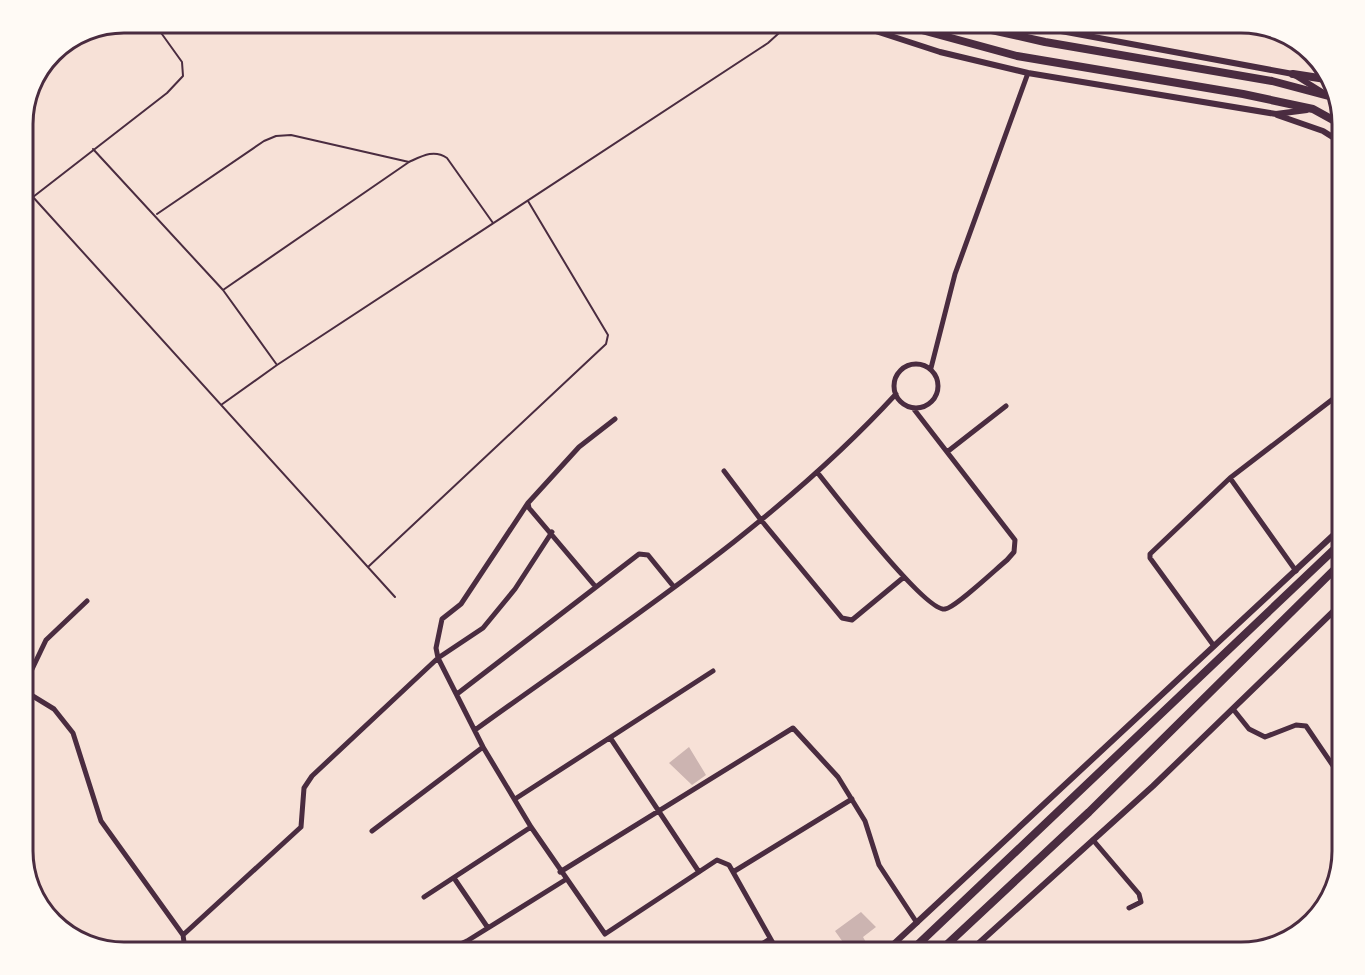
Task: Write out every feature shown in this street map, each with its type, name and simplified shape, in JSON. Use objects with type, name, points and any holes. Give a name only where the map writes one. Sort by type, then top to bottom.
[{"type":"highway","points":[[935,33],[1017,56],[1243,94],[1313,109],[1331,119]]},
{"type":"highway","points":[[1007,33],[1327,94]]},
{"type":"highway","points":[[1293,74],[1320,78]]},
{"type":"highway","points":[[921,942],[1332,551]]},
{"type":"highway","points":[[950,942],[1089,812],[1332,572]]},
{"type":"street","points":[[883,33],[940,52],[1028,73],[1276,114],[1323,131],[1332,137]]},
{"type":"street","points":[[1071,33],[1187,52],[1293,74],[1323,93]]},
{"type":"street","points":[[931,368],[955,274],[1028,73]]},
{"type":"street","points":[[1276,114],[1313,109]]},
{"type":"street","points":[[817,472],[903,577],[932,605],[945,609],[1014,552],[1015,540],[913,408],[906,405],[896,394],[895,379],[903,368],[917,363],[931,368],[938,381],[937,395],[927,405],[913,408]]},
{"type":"street","points":[[475,730],[674,587],[760,520],[817,472],[896,394]]},
{"type":"street","points":[[1214,646],[1150,558],[1150,554],[1230,478],[1332,401]]},
{"type":"street","points":[[947,452],[1006,406]]},
{"type":"street","points":[[615,419],[579,447],[528,503],[461,604],[442,619],[436,648],[438,658],[483,747],[531,827],[565,880],[605,934],[717,860],[729,865],[772,942]]},
{"type":"street","points":[[724,471],[760,520],[842,618],[847,621],[852,620],[903,577]]},
{"type":"street","points":[[1230,478],[1296,572]]},
{"type":"street","points":[[528,503],[529,508],[552,532],[595,586]]},
{"type":"street","points":[[183,935],[301,827],[304,788],[312,776],[438,658],[483,628],[515,589],[552,532]]},
{"type":"street","points":[[896,942],[1332,537]]},
{"type":"street","points":[[457,694],[595,586],[644,553],[674,587]]},
{"type":"street","points":[[33,671],[46,640],[87,601]]},
{"type":"street","points":[[980,942],[1093,840],[1332,613]]},
{"type":"street","points":[[515,799],[713,671]]},
{"type":"street","points":[[33,695],[54,709],[73,733],[101,821],[183,935],[184,942]]},
{"type":"street","points":[[1233,709],[1249,729],[1261,736],[1272,735],[1296,725],[1306,726],[1332,764]]},
{"type":"street","points":[[560,872],[782,732],[793,728],[838,777],[865,821],[879,865],[917,923]]},
{"type":"street","points":[[611,739],[699,872]]},
{"type":"street","points":[[372,831],[483,747]]},
{"type":"street","points":[[733,872],[852,800]]},
{"type":"street","points":[[424,897],[531,827]]},
{"type":"street","points":[[1093,840],[1141,898],[1138,905],[1129,908]]},
{"type":"street","points":[[454,878],[488,928]]},
{"type":"street","points":[[462,942],[565,880]]},
{"type":"street","points":[[765,942],[770,939]]},
{"type":"lane","points":[[162,33],[182,62],[183,76],[167,93],[33,196],[394,597]]},
{"type":"lane","points":[[221,405],[277,365],[768,43],[778,33]]},
{"type":"lane","points":[[156,215],[264,141],[276,136],[299,137],[409,162]]},
{"type":"lane","points":[[93,149],[223,290],[277,365]]},
{"type":"lane","points":[[223,290],[409,162],[427,154],[441,154],[447,158],[493,224]]},
{"type":"lane","points":[[368,567],[606,344],[608,335],[528,201]]},
{"type":"building","points":[[689,747],[706,775],[692,785],[669,763]]},
{"type":"building","points":[[861,912],[876,927],[863,937],[866,942],[843,942],[835,931]]}]
